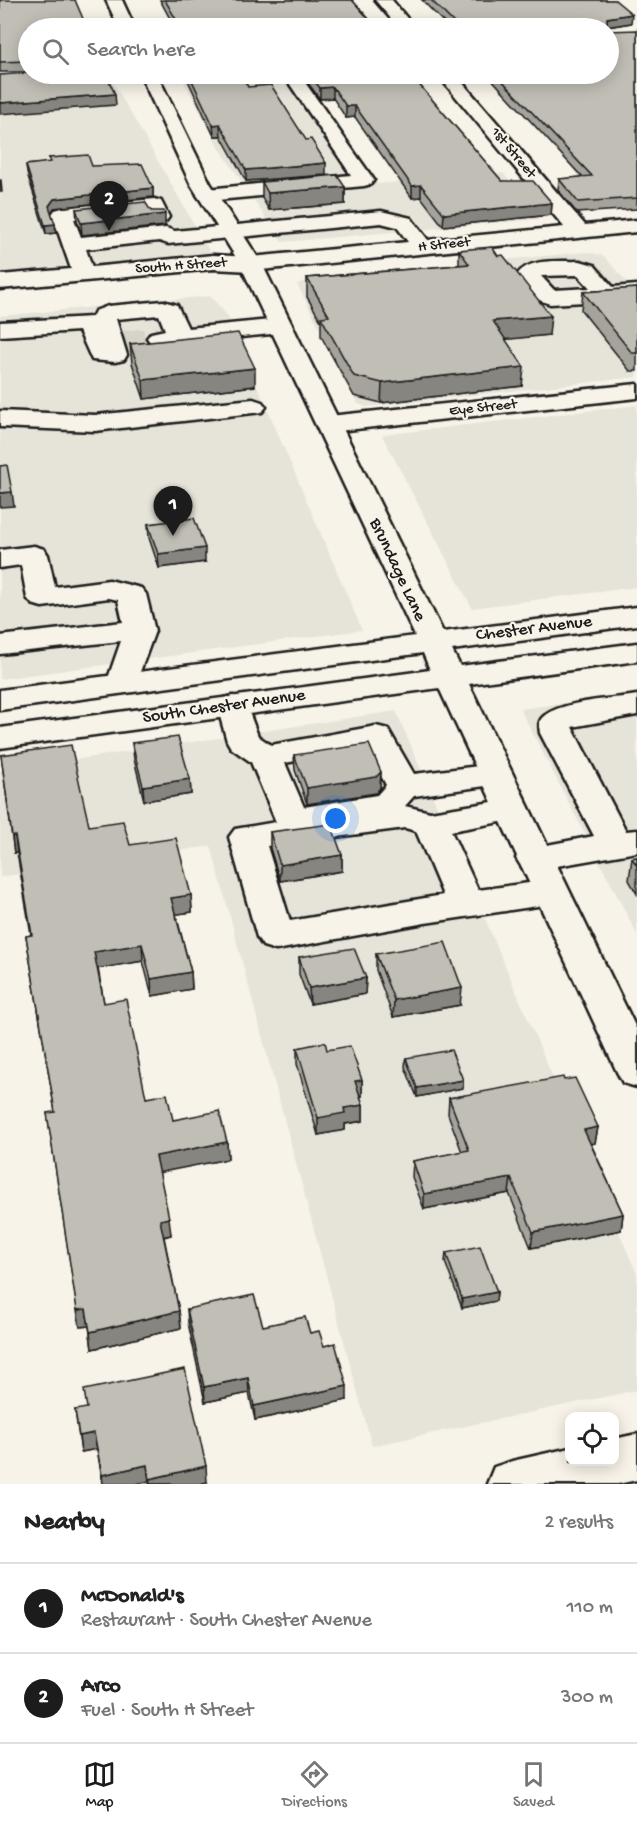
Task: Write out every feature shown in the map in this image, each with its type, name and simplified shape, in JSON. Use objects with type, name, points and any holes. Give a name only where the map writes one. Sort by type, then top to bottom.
[{"type":"main road","points":[[114,0],[122,18]]},
{"type":"main road","points":[[383,0],[398,18]]},
{"type":"main road","name":"Brundage Lane","points":[[152,84],[204,201],[229,232],[250,264],[281,326],[637,1072]]},
{"type":"main road","points":[[204,201],[364,180],[298,84]]},
{"type":"main road","name":"1st Street","points":[[454,84],[580,232]]},
{"type":"main road","points":[[169,234],[154,205],[133,224],[78,258],[62,214],[133,224],[169,234],[229,232],[381,217],[404,222],[422,247]]},
{"type":"main road","points":[[306,224],[326,256]]},
{"type":"main road","points":[[629,227],[637,247]]},
{"type":"main road","name":"H Street","points":[[250,264],[629,227]]},
{"type":"main road","name":"South H Street","points":[[0,282],[169,234],[213,262],[250,264]]},
{"type":"main road","name":"South H Street","points":[[9,317],[137,329],[250,264]]},
{"type":"main road","points":[[608,295],[637,292]]},
{"type":"main road","points":[[9,317],[88,322],[99,354],[137,329],[281,326]]},
{"type":"main road","name":"Eye Street","points":[[329,424],[637,391]]},
{"type":"main road","points":[[0,419],[38,424],[83,425],[253,407]]},
{"type":"main road","points":[[0,559],[34,555],[42,598],[109,589],[131,594],[140,631],[122,684]]},
{"type":"main road","name":"Chester Avenue","points":[[431,643],[637,616]]},
{"type":"main road","points":[[1,643],[101,632],[140,631]]},
{"type":"main road","name":"South Chester Avenue","points":[[0,700],[431,643]]},
{"type":"main road","name":"Chester Avenue","points":[[448,677],[637,652]]},
{"type":"main road","name":"South Chester Avenue","points":[[0,738],[448,677]]},
{"type":"main road","points":[[534,858],[627,843],[556,733],[555,723],[569,716],[637,705]]},
{"type":"main road","points":[[233,706],[243,741],[265,756],[292,820],[388,804],[404,786],[495,775]]},
{"type":"main road","points":[[265,756],[376,735],[404,786]]},
{"type":"main road","points":[[511,810],[430,823],[405,817],[247,837],[276,937],[551,892]]},
{"type":"main road","points":[[430,823],[466,905]]},
{"type":"main road","points":[[512,1484],[637,1458]]},
{"type":"shaded area","points":[[114,84],[215,261],[0,280],[0,86]]},
{"type":"shaded area","points":[[185,84],[290,84],[350,176],[246,188],[218,146]]},
{"type":"shaded area","points":[[503,173],[540,219],[282,242],[250,195]]},
{"type":"shaded area","points":[[586,252],[604,256],[637,294],[637,377],[366,407],[358,404],[297,284],[315,278]]},
{"type":"shaded area","points":[[210,296],[227,315],[362,630],[0,679],[0,316]]},
{"type":"shaded area","points":[[637,405],[637,587],[472,608],[382,435]]},
{"type":"shaded area","points":[[637,693],[637,934],[520,709]]},
{"type":"shaded area","points":[[396,711],[637,1274],[637,1390],[372,1446],[211,846],[0,877],[0,771]]},
{"type":"building","points":[[0,0],[75,0],[83,18],[18,18],[18,61],[0,62]]},
{"type":"building","points":[[165,0],[352,0],[368,18],[175,18]]},
{"type":"building","points":[[431,0],[615,0],[632,14],[607,18],[449,18]]},
{"type":"building","points":[[637,30],[637,198],[578,202],[559,179],[592,176],[505,84],[619,84],[619,31]]},
{"type":"building","points":[[18,74],[18,84],[110,84],[115,94],[0,103],[0,75]]},
{"type":"building","points":[[194,84],[246,84],[248,87],[271,85],[306,140],[311,139],[326,163],[246,170],[220,124],[213,125]]},
{"type":"building","points":[[317,84],[419,84],[502,181],[533,181],[552,203],[444,214],[421,185],[412,186],[355,106],[346,106],[333,87],[320,88]]},
{"type":"building","points":[[88,155],[92,166],[142,164],[153,188],[54,199],[49,206],[55,224],[45,225],[26,165],[51,162],[49,158]]},
{"type":"building","points":[[337,175],[345,187],[268,193],[262,182]]},
{"type":"building","points":[[145,202],[151,211],[164,211],[165,214],[81,223],[76,209]]},
{"type":"building","points":[[492,247],[498,256],[503,255],[551,316],[493,321],[524,367],[382,383],[354,376],[321,317],[329,316],[307,278],[469,264],[459,250]]},
{"type":"building","points":[[637,288],[637,353],[632,353],[583,292]]},
{"type":"building","points":[[238,333],[255,368],[143,380],[130,344]]},
{"type":"building","points":[[7,465],[12,492],[0,493],[0,466]]},
{"type":"building","points":[[194,518],[205,548],[158,554],[148,524]]},
{"type":"building","points":[[178,737],[190,779],[143,786],[132,743]]},
{"type":"building","points":[[369,744],[381,772],[376,777],[307,788],[294,755]]},
{"type":"building","points":[[71,745],[89,826],[123,821],[130,845],[176,838],[191,895],[171,898],[191,972],[151,979],[142,944],[94,952],[104,1003],[126,999],[146,1098],[167,1094],[173,1120],[219,1111],[227,1142],[156,1156],[169,1218],[160,1220],[179,1311],[90,1332],[86,1309],[77,1310],[47,1113],[55,1112],[26,936],[32,935],[15,836],[12,836],[1,755]]},
{"type":"building","points":[[331,824],[342,855],[280,865],[270,832]]},
{"type":"building","points":[[445,942],[462,988],[394,1000],[376,954]]},
{"type":"building","points":[[354,948],[366,978],[309,988],[299,957]]},
{"type":"building","points":[[325,1042],[327,1050],[350,1046],[362,1080],[355,1081],[363,1105],[344,1108],[345,1113],[318,1118],[297,1048]]},
{"type":"building","points":[[451,1050],[463,1080],[417,1088],[406,1058]]},
{"type":"building","points":[[563,1077],[564,1080],[575,1078],[598,1127],[584,1130],[623,1214],[533,1232],[511,1178],[424,1194],[413,1161],[469,1150],[449,1098]]},
{"type":"building","points":[[480,1246],[497,1292],[462,1299],[446,1253]]},
{"type":"building","points":[[254,1295],[263,1326],[305,1317],[310,1333],[319,1331],[324,1346],[335,1343],[347,1386],[254,1406],[248,1378],[204,1387],[187,1309]]},
{"type":"building","points":[[185,1369],[206,1466],[149,1479],[147,1465],[102,1475],[94,1433],[79,1436],[75,1410],[87,1408],[84,1390]]},
{"type":"tunnel","points":[[123,342],[159,338]]},
{"type":"place","name":"Arco","points":[[109,231]]},
{"type":"place","name":"McDonald's","points":[[173,536]]}]
